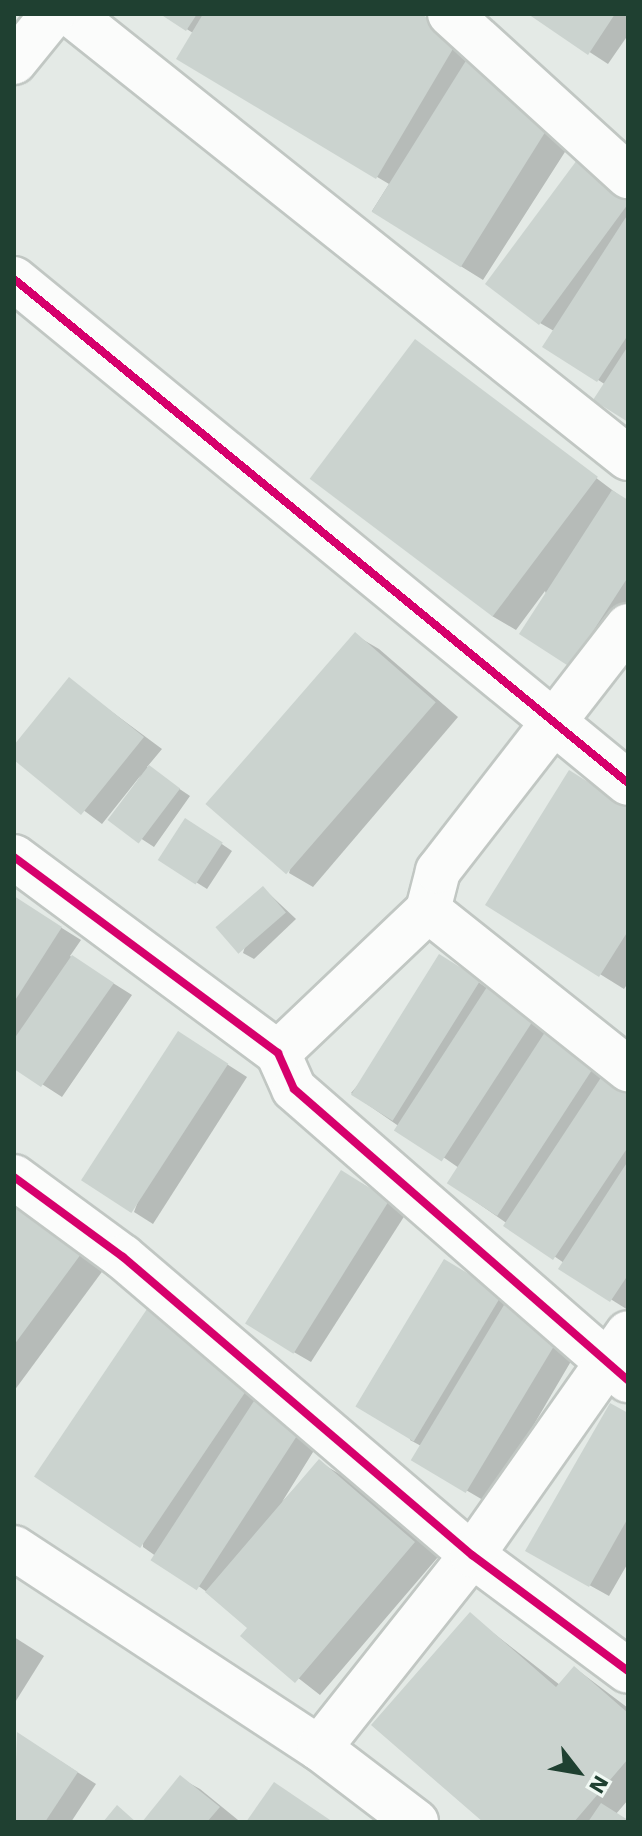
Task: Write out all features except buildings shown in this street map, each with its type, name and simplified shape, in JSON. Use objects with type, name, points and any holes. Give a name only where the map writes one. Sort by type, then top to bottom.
[{"type":"street","points":[[14,62],[53,14]]},
{"type":"street","points":[[71,14],[628,458]]},
{"type":"street","points":[[450,14],[628,176]]},
{"type":"street","points":[[14,279],[551,724],[628,783]]},
{"type":"street","points":[[278,1053],[428,910],[438,871],[628,626]]},
{"type":"street","points":[[14,857],[278,1053],[294,1089],[620,1359],[472,1555],[319,1748]]},
{"type":"street","points":[[428,910],[628,1069]]},
{"type":"street","points":[[14,1177],[123,1257],[472,1555],[628,1671]]},
{"type":"street","points":[[14,1548],[319,1748],[416,1822]]},
{"type":"cycle path","points":[[14,279],[628,783]]},
{"type":"cycle path","points":[[14,857],[278,1053],[294,1089],[628,1380]]},
{"type":"cycle path","points":[[14,1177],[123,1257],[472,1555],[628,1671]]}]
